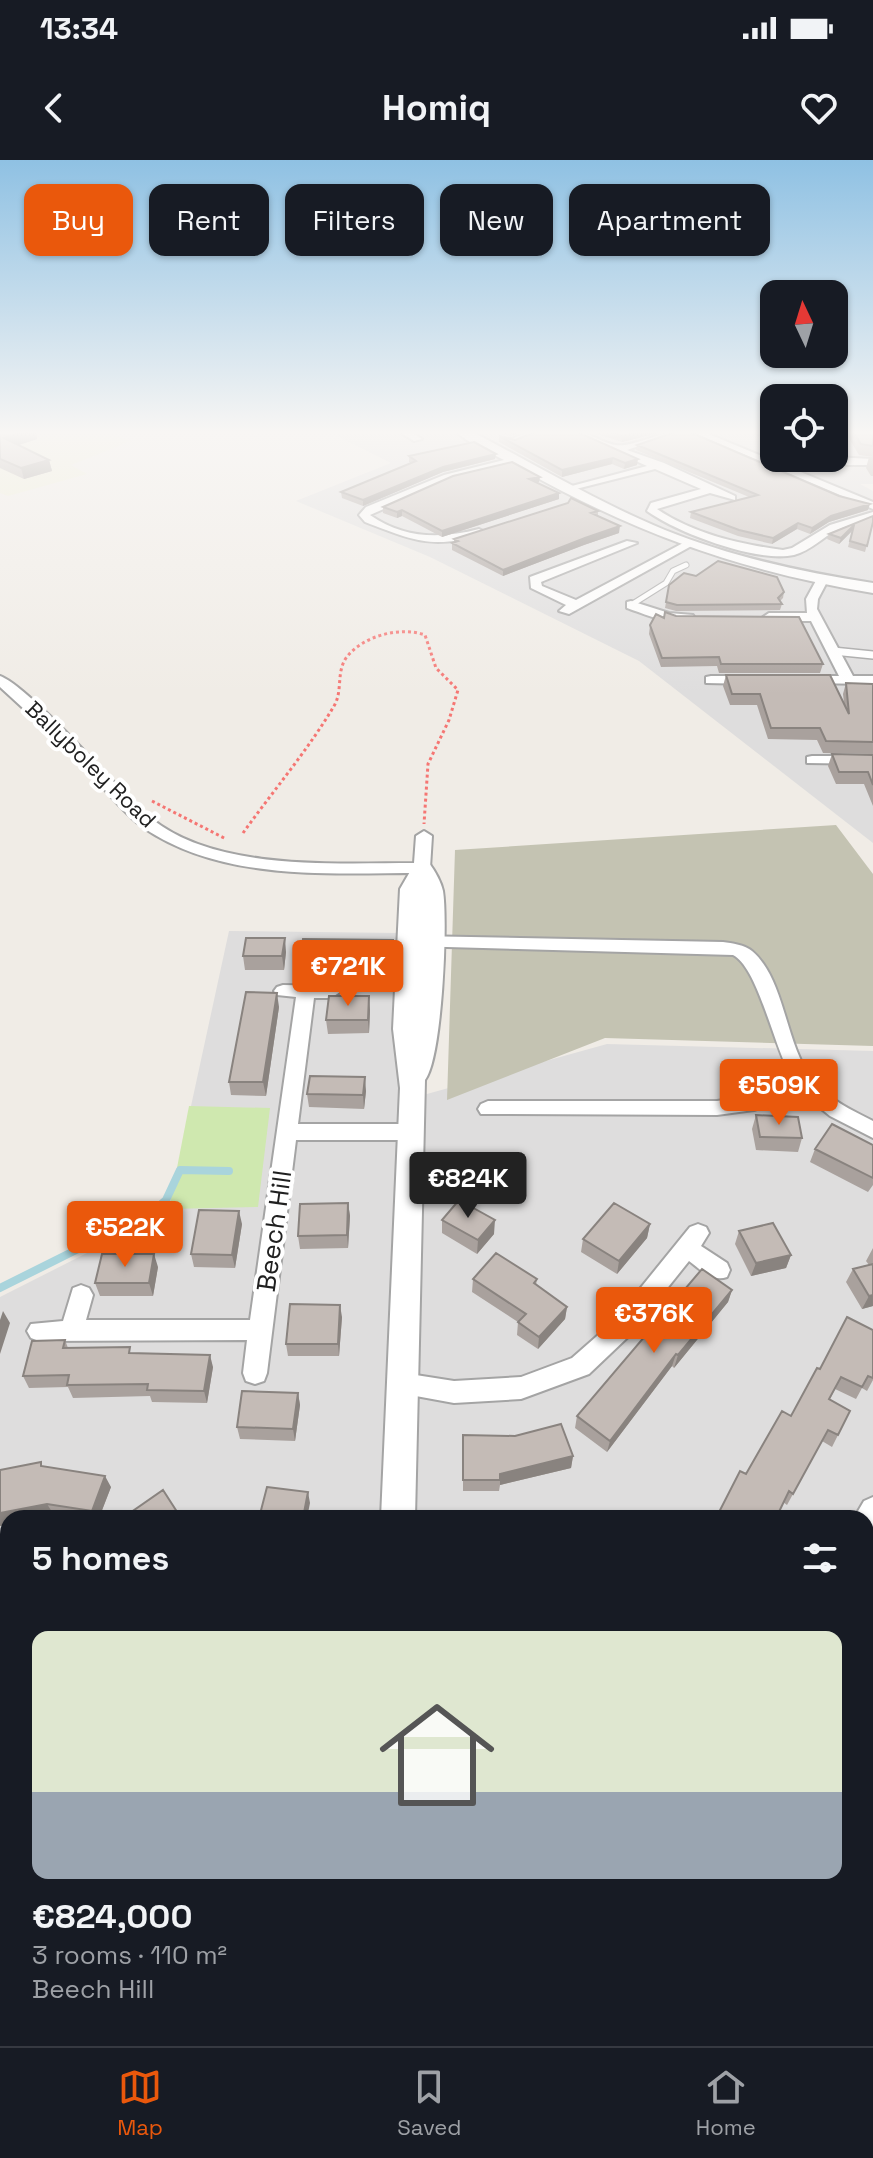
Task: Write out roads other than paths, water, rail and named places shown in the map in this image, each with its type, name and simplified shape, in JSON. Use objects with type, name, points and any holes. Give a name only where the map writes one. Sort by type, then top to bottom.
[{"type":"street","points":[[367,518],[432,542],[450,542],[487,530]]},
{"type":"street","points":[[627,518],[689,544],[749,563],[873,588]]},
{"type":"street","points":[[666,518],[715,538],[783,553],[795,551],[839,525],[863,518]]},
{"type":"street","points":[[630,548],[534,580],[537,588],[570,608],[689,544]]},
{"type":"street","points":[[822,580],[810,606],[848,680]]},
{"type":"street","points":[[631,605],[668,617],[696,618]]},
{"type":"street","points":[[756,617],[815,617]]},
{"type":"street","name":"Ballyboley Road","points":[[0,680],[60,734],[147,823],[202,850],[303,875],[422,871]]},
{"type":"street","points":[[711,680],[772,680]]},
{"type":"street","points":[[787,680],[873,680]]},
{"type":"street","points":[[812,760],[873,760]]},
{"type":"street","points":[[398,1510],[413,1088],[428,1029],[420,942],[432,889],[422,871],[424,836]]},
{"type":"street","points":[[420,942],[723,948],[743,952],[753,962],[792,1064],[806,1086],[830,1106],[873,1130]]},
{"type":"street","points":[[283,991],[331,992]]},
{"type":"street","name":"Beech Hill","points":[[255,1373],[306,991]]},
{"type":"street","points":[[488,1109],[717,1108],[754,1103],[806,1086]]},
{"type":"street","points":[[288,1132],[411,1132]]},
{"type":"street","points":[[403,1384],[454,1392],[521,1388],[580,1366],[621,1329],[693,1241],[719,1270]]},
{"type":"street","points":[[72,1331],[81,1295]]},
{"type":"street","points":[[39,1331],[261,1330]]},
{"type":"lane","points":[[631,605],[666,583],[673,571],[686,565]]},
{"type":"lane","points":[[833,651],[873,655]]},
{"type":"waterway","points":[[0,1288],[152,1212],[166,1200],[180,1170],[229,1171]]}]
